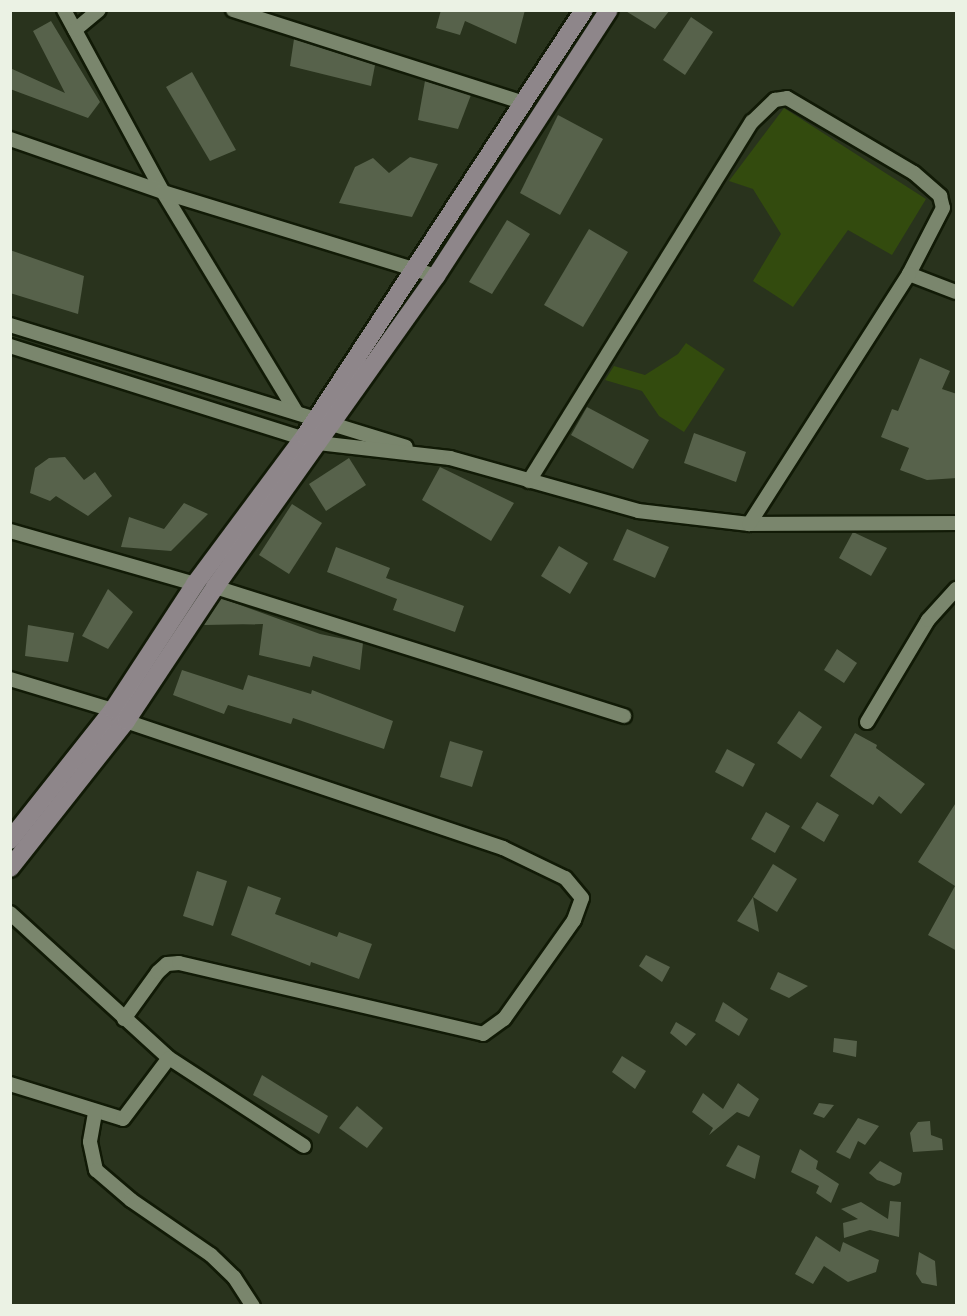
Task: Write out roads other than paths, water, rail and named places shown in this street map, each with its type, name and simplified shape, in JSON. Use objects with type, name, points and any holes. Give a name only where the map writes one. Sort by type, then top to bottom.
[{"type":"main road","points":[[10,868],[215,587],[312,440],[417,268],[584,10]]},
{"type":"main road","points":[[323,422],[436,276],[609,10]]},
{"type":"main road","points":[[10,840],[119,716],[195,584],[312,440]]},
{"type":"street","points":[[64,10],[163,192],[296,412]]},
{"type":"street","points":[[75,30],[99,10]]},
{"type":"street","points":[[233,10],[524,103]]},
{"type":"street","points":[[529,481],[752,122],[775,100],[788,98],[801,103],[914,173],[940,196],[943,208],[936,227],[909,274],[749,525]]},
{"type":"street","points":[[10,139],[163,192],[417,268],[436,276]]},
{"type":"street","points":[[909,274],[957,292]]},
{"type":"street","points":[[10,325],[431,455],[638,511],[749,525],[957,524]]},
{"type":"street","points":[[10,345],[312,440],[431,455]]},
{"type":"street","points":[[10,531],[195,584]]},
{"type":"street","points":[[215,587],[624,716]]},
{"type":"street","points":[[867,722],[928,620],[957,589]]},
{"type":"street","points":[[10,679],[503,848],[565,878],[582,898],[574,920],[504,1019],[483,1034],[179,963],[168,964],[158,972],[124,1019]]},
{"type":"street","points":[[10,914],[169,1058],[304,1146]]},
{"type":"street","points":[[10,1083],[95,1113],[123,1119],[169,1058]]},
{"type":"street","points":[[95,1113],[90,1142],[96,1170],[131,1200],[210,1256],[234,1277],[253,1305]]}]
